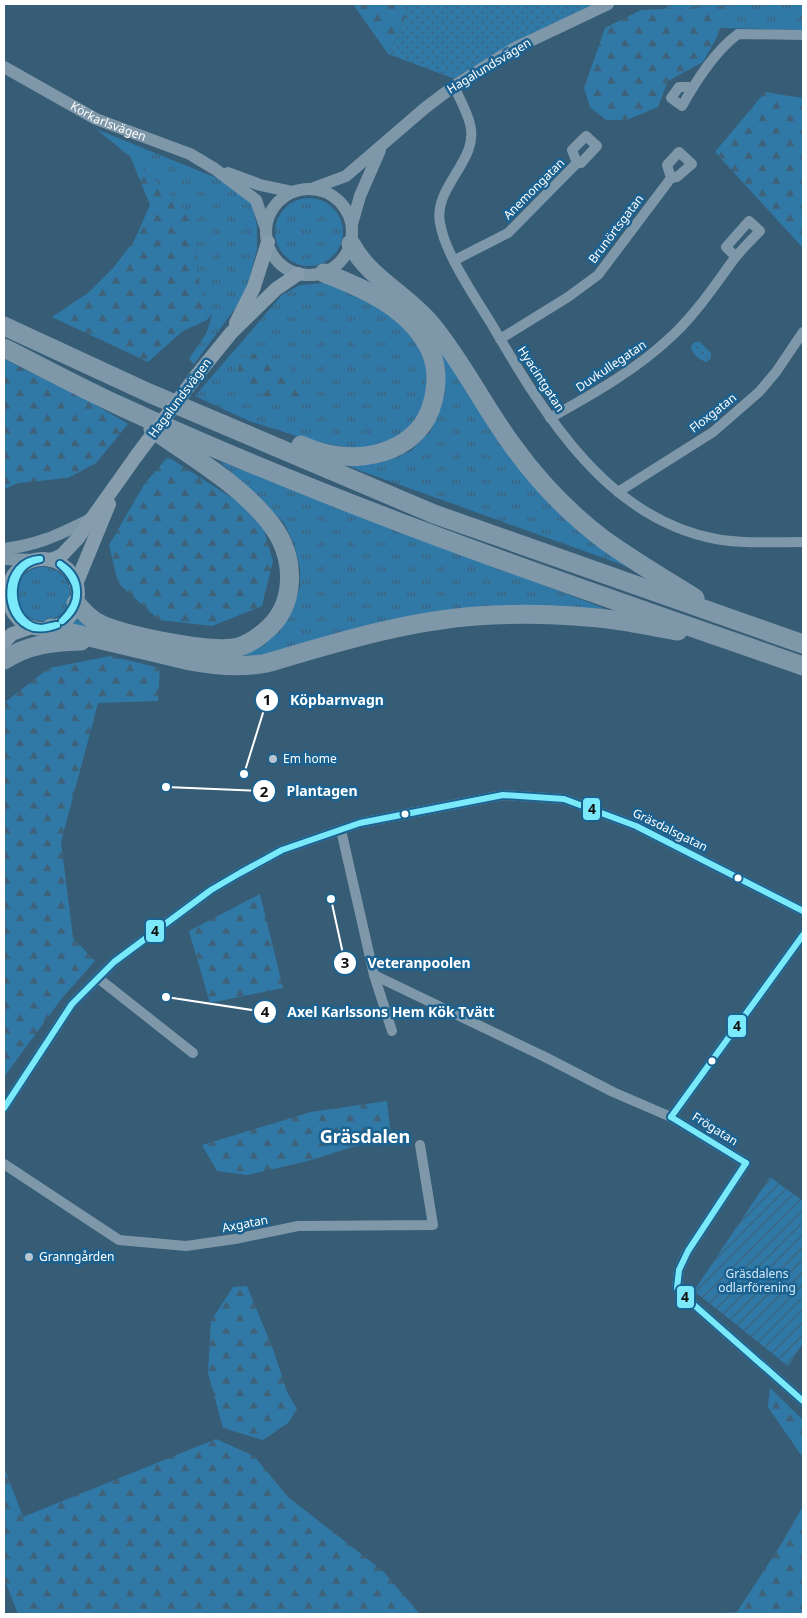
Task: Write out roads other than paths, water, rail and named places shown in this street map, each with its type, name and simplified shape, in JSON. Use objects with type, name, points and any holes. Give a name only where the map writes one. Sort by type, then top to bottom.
[{"type":"highway","points":[[351,244],[358,257],[369,270],[398,293],[430,323],[514,447],[554,495],[602,538],[656,574],[729,618]]},
{"type":"highway","points":[[131,385],[323,453],[361,456],[379,454],[392,450],[406,442],[416,434],[430,412],[436,389],[436,375],[430,351],[413,327],[386,302],[351,283],[324,273]]},
{"type":"highway","points":[[4,326],[131,385],[434,514],[803,644]]},
{"type":"highway","points":[[4,348],[119,406],[268,471],[411,527],[803,666]]},
{"type":"highway","points":[[76,594],[85,613],[103,625],[188,645],[225,649],[246,644],[267,630],[277,619],[289,591],[290,574],[288,558],[282,542],[272,525],[260,511],[224,480],[119,406]]},
{"type":"highway","points":[[51,628],[210,665],[248,666],[267,663],[394,628],[492,615],[536,614],[596,618],[724,638]]},
{"type":"highway","points":[[4,660],[26,648],[39,644],[103,641]]},
{"type":"main road","name":"Hagalundsvägen","points":[[231,333],[254,287],[267,236]]},
{"type":"main road","name":"Hagalundsvägen","points":[[52,560],[70,549],[197,375],[231,333],[276,289],[298,274]]},
{"type":"main road","name":"Hagalundsvägen","points":[[76,594],[106,511],[134,460]]},
{"type":"main road","points":[[36,560],[52,560],[67,569],[71,573],[76,594],[67,619],[51,628],[41,629],[32,627],[16,617],[6,597],[11,580],[17,570],[26,563],[36,560]]},
{"type":"main road","points":[[4,642],[12,634],[32,627]]},
{"type":"street","name":"Hagalundsvägen","points":[[311,189],[346,176],[425,108],[454,86],[513,49],[608,4]]},
{"type":"street","points":[[692,87],[722,48],[738,34],[803,35]]},
{"type":"street","name":"Körkarlsvägen","points":[[4,67],[96,119],[190,154],[215,169],[256,200],[267,236]]},
{"type":"street","name":"Hyacintgatan","points":[[454,86],[471,125],[471,141],[466,156],[442,197],[439,209],[445,242],[500,339],[550,418],[585,462],[618,492],[647,514],[683,529],[716,539],[758,543],[803,542]]},
{"type":"street","name":"Hagalundsvägen","points":[[352,224],[360,196],[382,146]]},
{"type":"street","name":"Anemongatan","points":[[454,260],[508,233],[577,163]]},
{"type":"street","name":"Körkarlsvägen","points":[[215,169],[260,185],[293,192]]},
{"type":"street","name":"Brunörtsgatan","points":[[500,339],[568,297],[598,275],[671,178]]},
{"type":"street","points":[[311,189],[325,192],[338,200],[347,211],[352,224],[351,244],[345,256],[336,266],[324,273],[311,275],[298,274],[279,262],[272,253],[267,236],[269,217],[274,207],[293,192],[311,189]]},
{"type":"street","name":"Duvkullegatan","points":[[550,418],[585,399],[644,360],[665,343],[690,318],[736,257]]},
{"type":"street","name":"Floxgatan","points":[[618,492],[720,426],[759,392],[776,372],[803,332]]},
{"type":"street","points":[[4,549],[32,545],[91,519]]},
{"type":"street","points":[[4,559],[36,560]]},
{"type":"street","name":"Gräsdalsgatan","points":[[4,1108],[72,1004],[114,962],[211,890],[282,850],[360,823],[503,794],[564,799],[636,826],[803,911]]},
{"type":"street","points":[[341,830],[374,975],[392,1031]]},
{"type":"street","points":[[671,1117],[803,935]]},
{"type":"street","name":"Frögatan","points":[[374,975],[613,1092],[671,1117],[746,1163],[688,1251],[678,1270],[677,1288],[684,1297],[803,1401]]},
{"type":"street","points":[[98,978],[193,1053]]},
{"type":"street","name":"Axgatan","points":[[4,1164],[119,1240],[186,1246],[235,1239],[298,1226],[433,1225],[420,1145]]},
{"type":"place","name":"Em home","points":[[273,759]]},
{"type":"place","name":"Köpbarnvagn","points":[[244,774]]},
{"type":"place","name":"Plantagen","points":[[166,787]]},
{"type":"place","name":"Veteranpoolen","points":[[331,899]]},
{"type":"place","name":"Axel Karlssons Hem Kök Tvätt","points":[[166,997]]},
{"type":"place","name":"Granngården","points":[[29,1257]]},
{"type":"district","name":"Gräsdalen","points":[[365,1137]]},
{"type":"park label","name":"Gräsdalens odlarförening","points":[[757,1281]]}]
